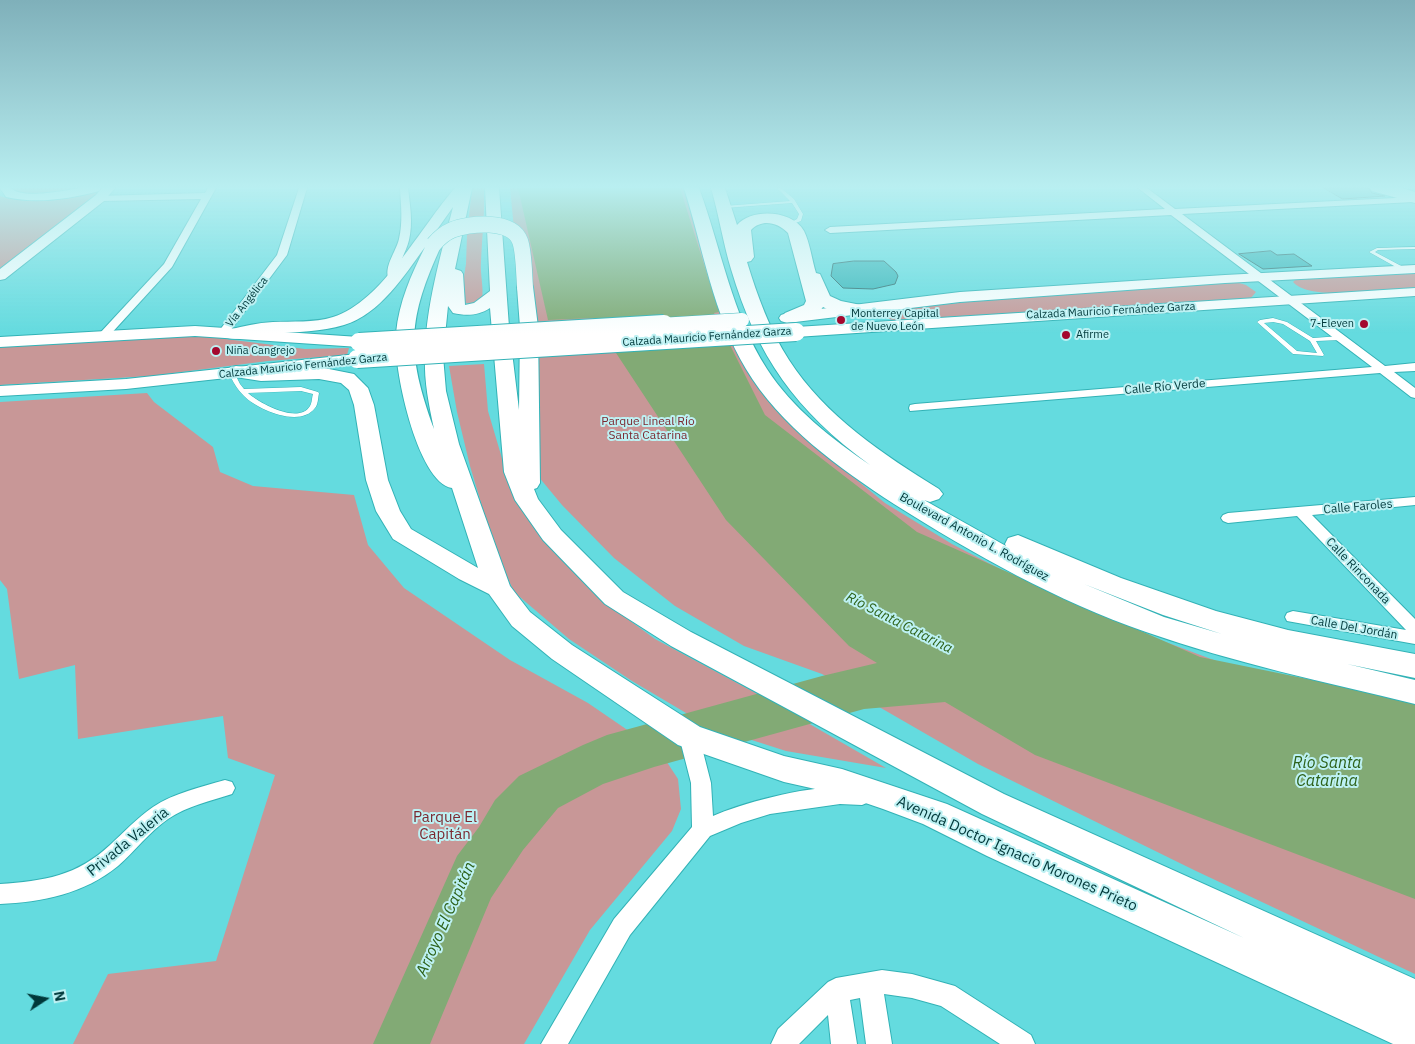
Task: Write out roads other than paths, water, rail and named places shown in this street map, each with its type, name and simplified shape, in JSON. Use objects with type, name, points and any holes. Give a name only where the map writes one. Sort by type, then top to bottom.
[{"type":"highway","name":"Boulevard Antonio L. Rodríguez","points":[[708,237],[726,302],[757,370],[785,405],[828,445],[865,474],[911,504],[1020,564],[1154,624],[1227,646],[1415,692]]},
{"type":"highway","name":"Boulevard Antonio L. Rodríguez","points":[[732,237],[742,273],[772,348],[784,369],[801,392],[828,419],[858,444],[893,470],[963,514],[1038,553],[1150,601],[1207,620],[1272,637],[1415,666]]},
{"type":"highway","points":[[742,273],[745,254],[743,237]]},
{"type":"highway","points":[[792,322],[813,308],[815,301],[797,237]]},
{"type":"highway","points":[[804,237],[815,284],[822,299],[836,306],[859,310]]},
{"type":"main road","points":[[0,276],[47,237]]},
{"type":"main road","points":[[229,334],[252,329],[327,324],[347,318],[363,309],[393,278],[424,237]]},
{"type":"main road","points":[[441,237],[442,244],[455,264],[456,307],[467,310],[486,305],[511,290],[520,240],[518,237]]},
{"type":"main road","name":"Avenida Doctor Ignacio Morones Prieto","points":[[445,237],[442,244],[439,310],[434,356],[436,390],[448,444],[498,588],[521,619],[562,652],[689,736],[784,769],[842,782],[935,814],[1415,1034]]},
{"type":"main road","points":[[501,237],[511,290],[515,472],[527,500],[552,535],[614,598],[681,639],[993,804],[1415,999]]},
{"type":"main road","points":[[277,327],[340,327],[362,320],[381,308],[423,252],[442,244]]},
{"type":"main road","points":[[442,244],[419,274],[406,316],[403,333],[406,367],[418,414],[440,468],[448,478],[465,492]]},
{"type":"main road","name":"Calzada Mauricio Fernández Garza","points":[[792,322],[859,310],[960,296],[1227,278],[1409,269]]},
{"type":"main road","points":[[1294,275],[1289,279],[1291,284],[1298,290],[1325,298]]},
{"type":"main road","points":[[1227,278],[1250,282],[1262,288],[1268,296],[1256,302]]},
{"type":"main road","name":"Calzada Mauricio Fernández Garza","points":[[0,391],[236,379],[358,351],[792,322],[1256,302],[1415,292]]},
{"type":"main road","name":"Calzada Mauricio Fernández Garza","points":[[0,342],[167,332],[229,334],[358,351]]},
{"type":"main road","points":[[236,379],[261,375],[319,373],[347,378],[358,388],[364,405],[376,480],[388,511],[402,534],[468,573],[498,588]]},
{"type":"street","points":[[104,336],[168,265],[184,237]]},
{"type":"street","name":"Vía Angélica","points":[[229,334],[282,255],[288,237]]},
{"type":"street","points":[[393,278],[393,269],[402,250],[405,237]]},
{"type":"street","points":[[1206,237],[1415,394]]},
{"type":"street","name":"Calle Río Verde","points":[[915,408],[1415,367]]},
{"type":"street","name":"Calle Faroles","points":[[1228,518],[1415,501]]},
{"type":"street","name":"Calle Rinconada","points":[[1302,512],[1415,630]]},
{"type":"street","name":"Calle Del Jordán","points":[[1293,617],[1415,638]]},
{"type":"street","points":[[689,736],[701,782],[703,830]]},
{"type":"street","name":"Privada Valeria","points":[[0,894],[36,892],[61,886],[82,878],[111,859],[141,828],[170,807],[225,788]]},
{"type":"street","points":[[554,1044],[622,928],[703,830],[736,815],[788,801],[840,795],[889,797]]},
{"type":"street","points":[[784,1044],[787,1038],[836,990],[882,982],[912,986],[946,995],[1022,1044]]},
{"type":"street","points":[[870,983],[880,1044]]},
{"type":"street","points":[[836,990],[844,1044]]},
{"type":"lane","points":[[1409,269],[1372,252],[1384,249],[1415,248]]},
{"type":"lane","points":[[1312,340],[1321,355],[1295,353],[1260,322],[1273,320],[1285,323],[1312,340],[1341,338]]},
{"type":"lane","points":[[236,379],[301,389],[316,393],[316,400],[308,412],[293,416],[269,410],[236,379]]},
{"type":"water","name":"Río Santa Catarina","points":[[529,237],[695,237],[719,312],[714,313],[765,415],[917,532],[1200,657],[1415,701],[1415,899],[1035,755],[945,702],[864,709],[654,767],[603,784],[558,808],[523,850],[491,898],[430,1044],[373,1044],[457,856],[479,827],[495,800],[519,776],[607,735],[822,676],[877,663],[849,646],[726,520],[593,318],[548,320]]},
{"type":"place","name":"Monterrey Capital de Nuevo León","points":[[841,320]]},
{"type":"place","name":"7-Eleven","points":[[1364,324]]},
{"type":"place","name":"Afirme","points":[[1066,335]]},
{"type":"place","name":"Niña Cangrejo","points":[[216,351]]},
{"type":"park label","name":"Parque Lineal Río Santa Catarina","points":[[648,429]]},
{"type":"park label","name":"Parque El Capitán","points":[[445,826]]},
{"type":"water label","name":"Arroyo El Capitán","points":[[446,919]]}]
